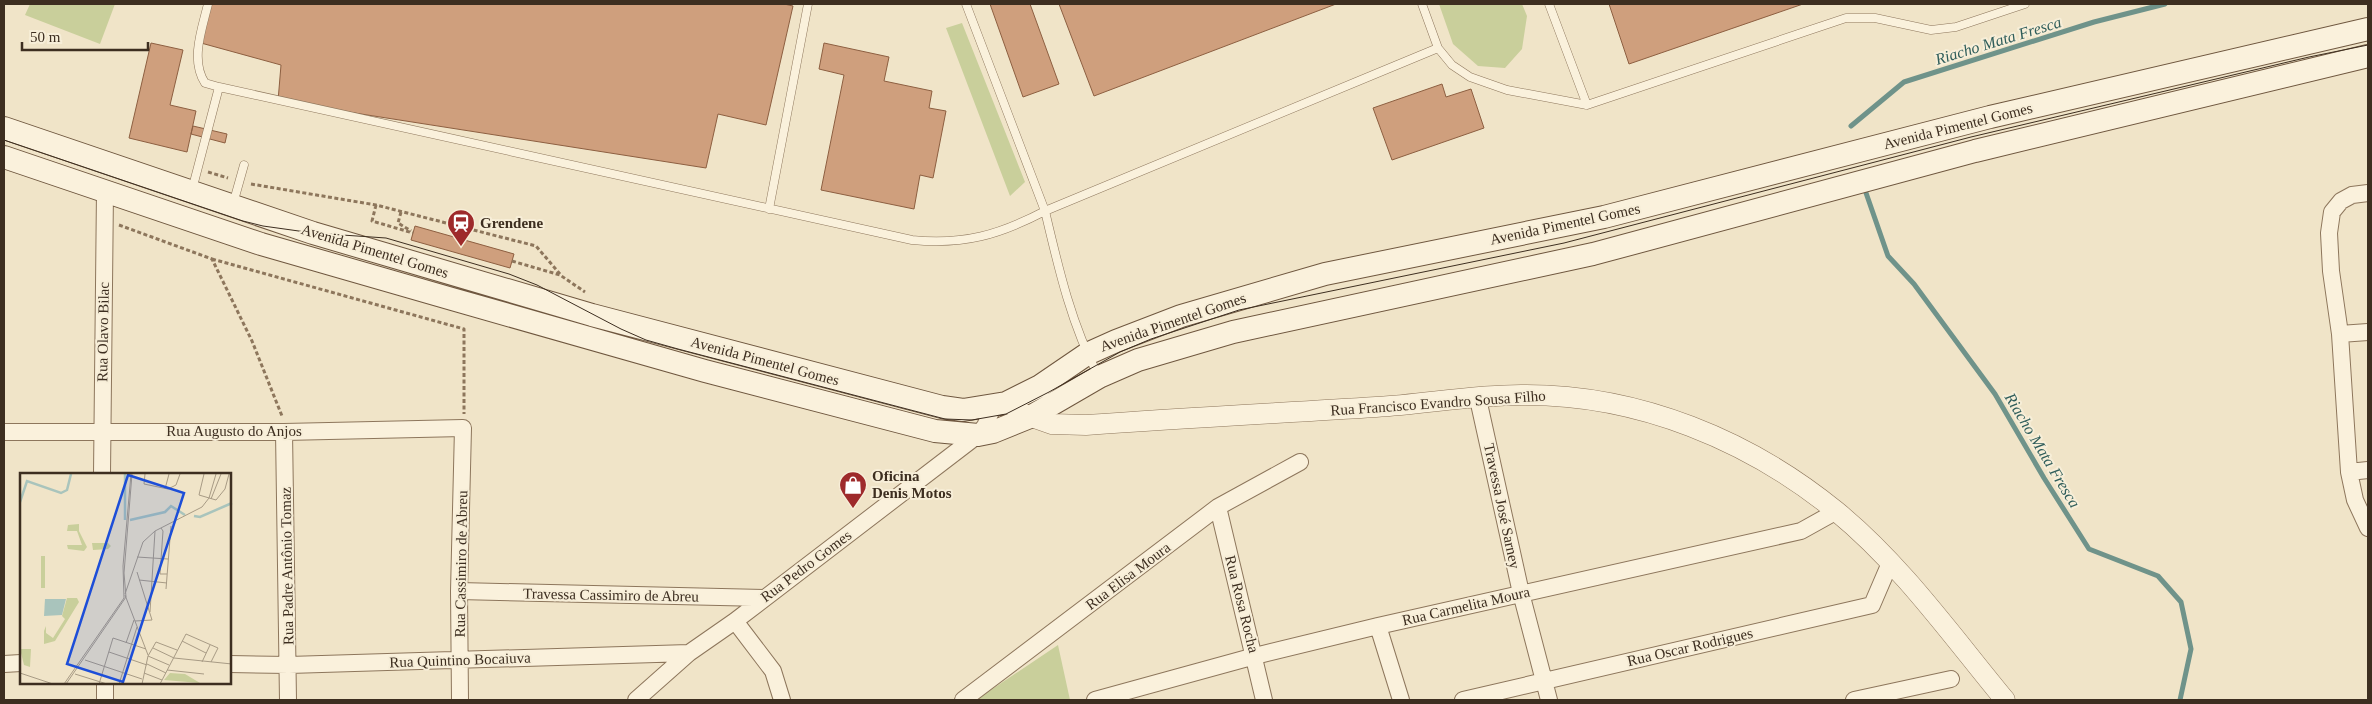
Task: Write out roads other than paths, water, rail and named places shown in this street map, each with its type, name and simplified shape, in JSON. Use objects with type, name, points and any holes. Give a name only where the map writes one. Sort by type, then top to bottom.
[{"type":"main road","name":"Avenida Pimentel Gomes","points":[[4,128],[313,232],[658,333],[942,407],[963,410],[999,405],[1040,386],[1087,354],[1181,316],[1275,288],[1375,263],[1604,217],[1990,117],[2368,29]]},
{"type":"main road","name":"Avenida Pimentel Gomes","points":[[4,157],[261,244],[696,368],[935,431],[978,435],[993,432],[1030,417],[1099,377],[1138,360],[1233,332],[1593,254],[1975,151],[2368,56]]},
{"type":"main road","points":[[1375,263],[1384,298]]},
{"type":"street","name":"Rua Olavo Bilac","points":[[102,473],[105,191]]},
{"type":"street","points":[[2360,194],[2341,201],[2332,212],[2329,233],[2331,271],[2340,334],[2349,472],[2355,500],[2368,528]]},
{"type":"street","points":[[2340,334],[2368,332]]},
{"type":"street","name":"Rua Francisco Evandro Sousa Filho","points":[[999,405],[1052,424],[1086,425],[1522,394],[1561,395],[1623,405],[1668,418],[1709,433],[1755,456],[1793,479],[1837,512],[1890,563],[2005,700]]},
{"type":"street","name":"Travessa José Sarney","points":[[1478,398],[1521,593],[1549,700]]},
{"type":"street","points":[[978,435],[999,405]]},
{"type":"street","name":"Rua Augusto do Anjos","points":[[4,432],[102,430],[284,432],[464,428]]},
{"type":"street","name":"Rua Cassimiro de Abreu","points":[[460,700],[459,591],[464,428]]},
{"type":"street","name":"Rua Padre Antônio Tomaz","points":[[284,432],[289,664],[288,700]]},
{"type":"street","name":"Rua Pedro Gomes","points":[[636,700],[689,653],[735,621],[978,435]]},
{"type":"street","name":"Rua Elisa Moura","points":[[963,700],[1218,507],[1300,462]]},
{"type":"street","points":[[2349,472],[2368,470]]},
{"type":"street","name":"Rua Rosa Rocha","points":[[1218,507],[1264,700]]},
{"type":"street","name":"Rua Carmelita Moura","points":[[1095,700],[1254,656],[1378,626],[1801,531],[1837,512]]},
{"type":"street","name":"Rua Oscar Rodrigues","points":[[1463,700],[1872,605],[1890,563]]},
{"type":"street","name":"Travessa Cassimiro de Abreu","points":[[459,591],[764,598]]},
{"type":"street","points":[[735,621],[773,671],[782,700]]},
{"type":"street","points":[[1378,626],[1401,700]]},
{"type":"street","name":"Rua Quintino Bocaiuva","points":[[231,664],[689,653]]},
{"type":"street","points":[[4,664],[20,663]]},
{"type":"street","points":[[1854,700],[1951,679]]},
{"type":"street","points":[[105,684],[105,700]]},
{"type":"lane","points":[[208,4],[198,44],[199,72],[205,83],[769,209],[912,240],[934,242],[979,238],[1003,230],[1044,211],[1438,48]]},
{"type":"lane","points":[[769,209],[808,4]]},
{"type":"lane","points":[[966,4],[1044,211],[1063,286],[1087,354],[1099,377]]},
{"type":"lane","points":[[1422,4],[1438,48],[1452,65],[1470,77],[1507,90],[1587,105],[1846,18],[1875,18],[1931,30],[1956,26],[2025,4]]},
{"type":"lane","points":[[1549,4],[1587,105]]},
{"type":"lane","points":[[192,192],[219,87]]},
{"type":"lane","points":[[232,206],[244,165]]},
{"type":"waterway","name":"Riacho Mata Fresca","points":[[1851,126],[1904,82],[2094,22],[2165,4]]},
{"type":"waterway","name":"Riacho Mata Fresca","points":[[1865,190],[1888,256],[1914,284],[1995,394],[2044,478],[2089,549],[2158,576],[2181,602],[2191,649],[2180,700]]},
{"type":"tram line","points":[[4,140],[243,221],[263,226],[313,233],[386,238],[509,274],[537,285],[646,340],[945,419],[972,420],[1006,414],[1120,352],[1151,339],[1239,310],[1564,243],[1971,137],[2309,57],[2368,45]]},
{"type":"place","name":"Grendene","points":[[461,247]]},
{"type":"place","name":"Oficina Denis Motos","points":[[853,509]]}]
